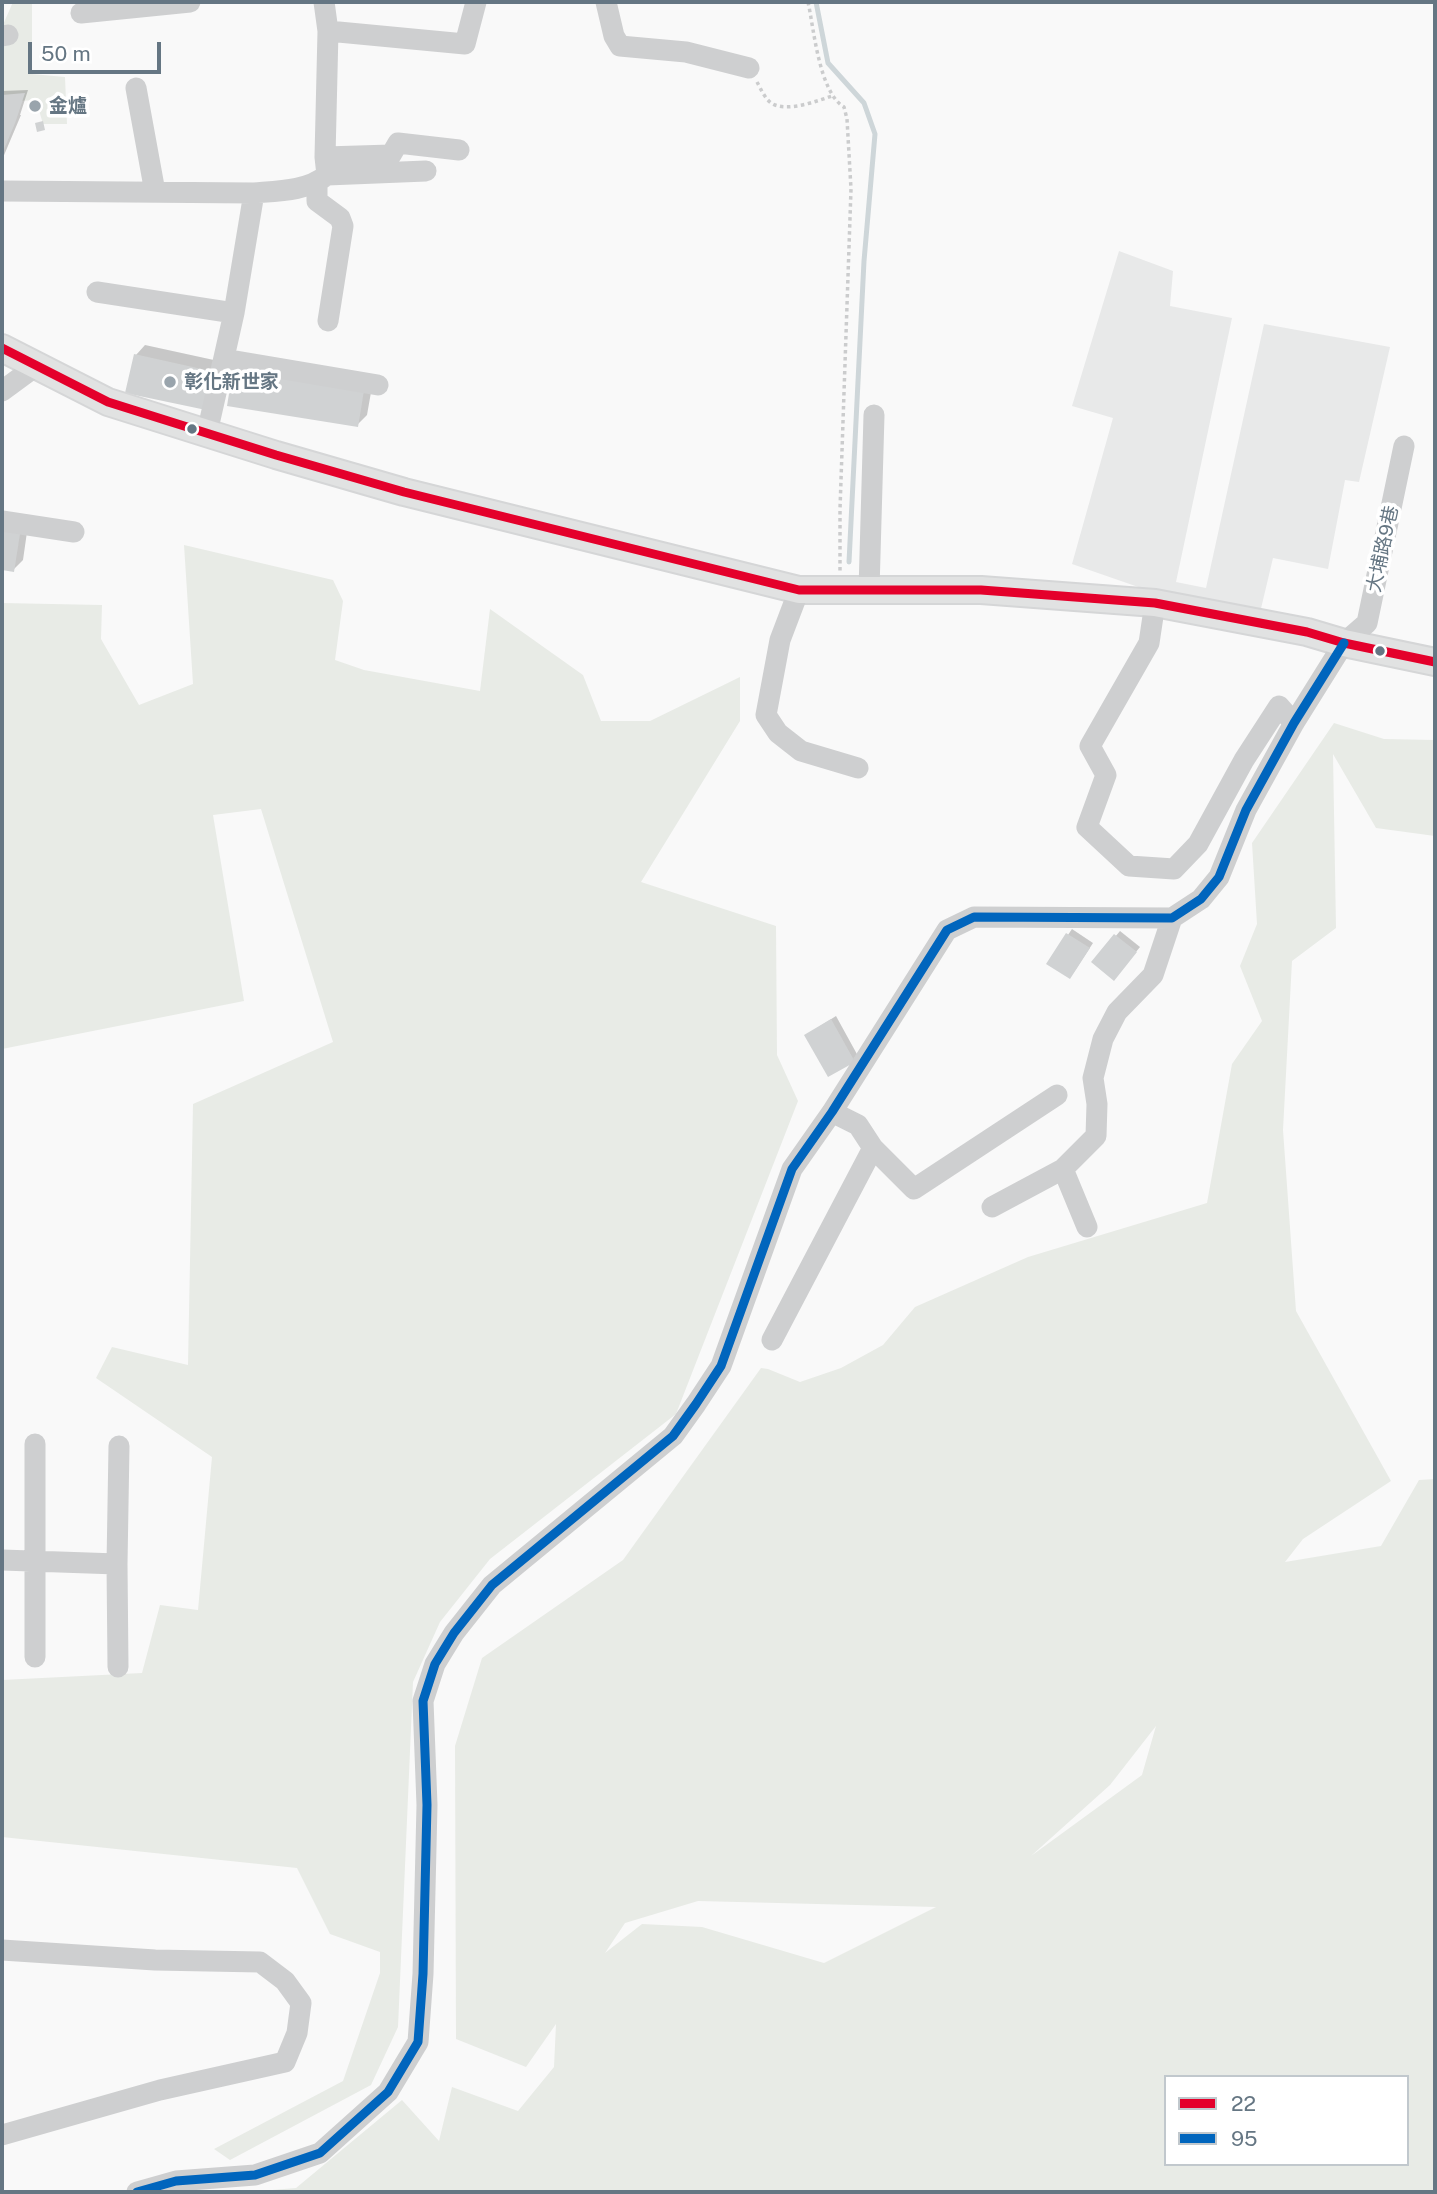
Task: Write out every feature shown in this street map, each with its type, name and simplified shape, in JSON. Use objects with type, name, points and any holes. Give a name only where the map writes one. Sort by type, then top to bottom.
[{"type":"main road","points":[[2,348],[108,402],[276,455],[404,492],[799,590],[981,590],[1155,603],[1307,632],[1344,643],[1435,662]]},
{"type":"street","points":[[81,13],[190,2]]},
{"type":"street","points":[[324,2],[328,31],[323,171],[317,201],[340,218],[343,226],[328,321]]},
{"type":"street","points":[[328,31],[465,44],[475,2]]},
{"type":"street","points":[[606,2],[614,36],[620,46],[686,52],[749,68]]},
{"type":"street","points":[[136,88],[155,192]]},
{"type":"street","points":[[2,191],[284,191],[323,171],[391,155],[398,143],[459,150]]},
{"type":"street","points":[[323,171],[426,171]]},
{"type":"street","points":[[207,433],[234,313],[254,193]]},
{"type":"street","points":[[97,292],[234,313]]},
{"type":"street","points":[[223,359],[378,385]]},
{"type":"street","points":[[2,391],[36,366]]},
{"type":"street","points":[[869,590],[874,415]]},
{"type":"street","name":"大埔路9巷","points":[[1172,918],[1201,899],[1219,877],[1246,810],[1294,723],[1344,643],[1367,623],[1404,446]]},
{"type":"street","points":[[2,521],[74,532]]},
{"type":"street","points":[[799,590],[780,640],[766,715],[778,733],[801,751],[858,768]]},
{"type":"street","points":[[1155,603],[1149,643],[1090,746],[1106,775],[1087,827],[1129,866],[1174,869],[1198,844],[1244,760],[1279,706],[1294,723]]},
{"type":"street","points":[[208,2192],[320,2153],[388,2092],[418,2042],[423,1974],[427,1805],[423,1701],[435,1664],[454,1633],[492,1585],[673,1436],[696,1404],[722,1366],[792,1169],[832,1112],[947,930],[974,917],[1172,918],[1153,975],[1117,1012],[1103,1039],[1093,1078],[1097,1104],[1096,1136],[1063,1170],[992,1207]]},
{"type":"street","points":[[832,1112],[858,1125],[873,1149],[914,1189],[1057,1095]]},
{"type":"street","points":[[772,1339],[873,1149]]},
{"type":"street","points":[[1063,1170],[1087,1227]]},
{"type":"street","points":[[35,1444],[35,1657]]},
{"type":"street","points":[[118,1667],[119,1446]]},
{"type":"street","points":[[2,1560],[117,1564]]},
{"type":"street","points":[[2,1950],[155,1960],[260,1962],[285,1981],[301,2003],[298,2033],[285,2062],[160,2090],[2,2135]]},
{"type":"street","points":[[137,2192],[176,2181],[255,2175]]},
{"type":"street","points":[[228,2192],[255,2175]]},
{"type":"path","points":[[808,2],[825,79],[835,102],[844,107],[847,119],[851,189],[840,509],[840,590]]},
{"type":"path","points":[[749,68],[767,99],[775,106],[800,106],[832,96]]},
{"type":"shaded area","points":[[13,2],[32,2],[32,74],[65,77],[67,124],[43,124],[36,100],[2,102],[2,27]]},
{"type":"shaded area","points":[[1119,251],[1173,271],[1170,306],[1232,318],[1176,582],[1206,588],[1264,324],[1390,347],[1359,482],[1345,480],[1328,569],[1273,558],[1259,617],[1170,598],[1072,564],[1113,418],[1072,406]]},
{"type":"shaded area","points":[[184,545],[333,580],[343,601],[335,660],[364,670],[480,691],[490,609],[583,675],[601,721],[650,721],[740,677],[740,721],[641,882],[776,926],[777,1055],[798,1101],[676,1414],[490,1559],[440,1622],[413,1682],[398,2027],[371,2085],[230,2160],[214,2149],[343,2081],[380,1973],[380,1952],[330,1934],[297,1868],[2,1837],[2,1680],[142,1673],[160,1605],[198,1610],[212,1457],[96,1378],[112,1347],[188,1365],[193,1104],[333,1042],[261,809],[213,815],[244,1001],[2,1049],[2,603],[102,605],[101,639],[139,705],[193,684]]},
{"type":"shaded area","points":[[1334,723],[1384,739],[1435,740],[1435,836],[1376,828],[1333,754],[1336,928],[1292,961],[1283,1130],[1296,1311],[1391,1481],[1303,1539],[1285,1562],[1381,1546],[1419,1480],[1435,1479],[1435,2192],[248,2192],[296,2188],[402,2100],[439,2141],[452,2087],[518,2111],[554,2067],[556,2024],[526,2067],[456,2039],[455,1746],[482,1658],[623,1560],[761,1368],[800,1382],[841,1368],[883,1345],[915,1307],[1028,1257],[1207,1203],[1232,1064],[1262,1021],[1240,966],[1257,924],[1252,843]],"holes":[[[1156,1726],[1142,1775],[1031,1856],[1110,1785]],[[698,1901],[936,1907],[824,1963],[702,1927],[642,1924],[605,1953],[625,1923]]]},
{"type":"building","points":[[25,93],[15,123],[2,154],[2,95]]},
{"type":"building","name":"金爐","points":[[35,100],[41,106],[35,112],[29,106]]},
{"type":"building","points":[[43,121],[45,130],[37,132],[35,123]]},
{"type":"building","name":"彰化新世家","points":[[134,354],[215,372],[206,410],[125,393]]},
{"type":"building","points":[[233,369],[364,390],[358,427],[227,406]]},
{"type":"building","points":[[5,525],[21,527],[14,572],[2,570]]},
{"type":"building","points":[[1066,933],[1090,948],[1070,979],[1046,964]]},
{"type":"building","points":[[1114,934],[1137,952],[1114,981],[1091,962]]},
{"type":"building","points":[[831,1019],[855,1062],[828,1077],[804,1035]]},
{"type":"waterway","points":[[816,2],[828,63],[864,103],[875,134],[864,261],[849,562]]},
{"type":"transit line","name":"22","points":[[2,348],[108,402],[276,455],[404,492],[799,590],[981,590],[1155,603],[1307,632],[1344,643],[1435,662]]},
{"type":"transit line","name":"95","points":[[137,2192],[176,2181],[255,2175],[320,2153],[388,2092],[418,2042],[423,1974],[427,1805],[423,1701],[435,1664],[454,1633],[492,1585],[673,1436],[696,1404],[721,1366],[792,1169],[832,1112],[947,930],[974,917],[1172,918],[1201,899],[1219,877],[1246,810],[1294,723],[1344,643]]},
{"type":"place","name":"金爐","points":[[35,106]]},
{"type":"place","name":"彰化新世家","points":[[170,382]]}]
